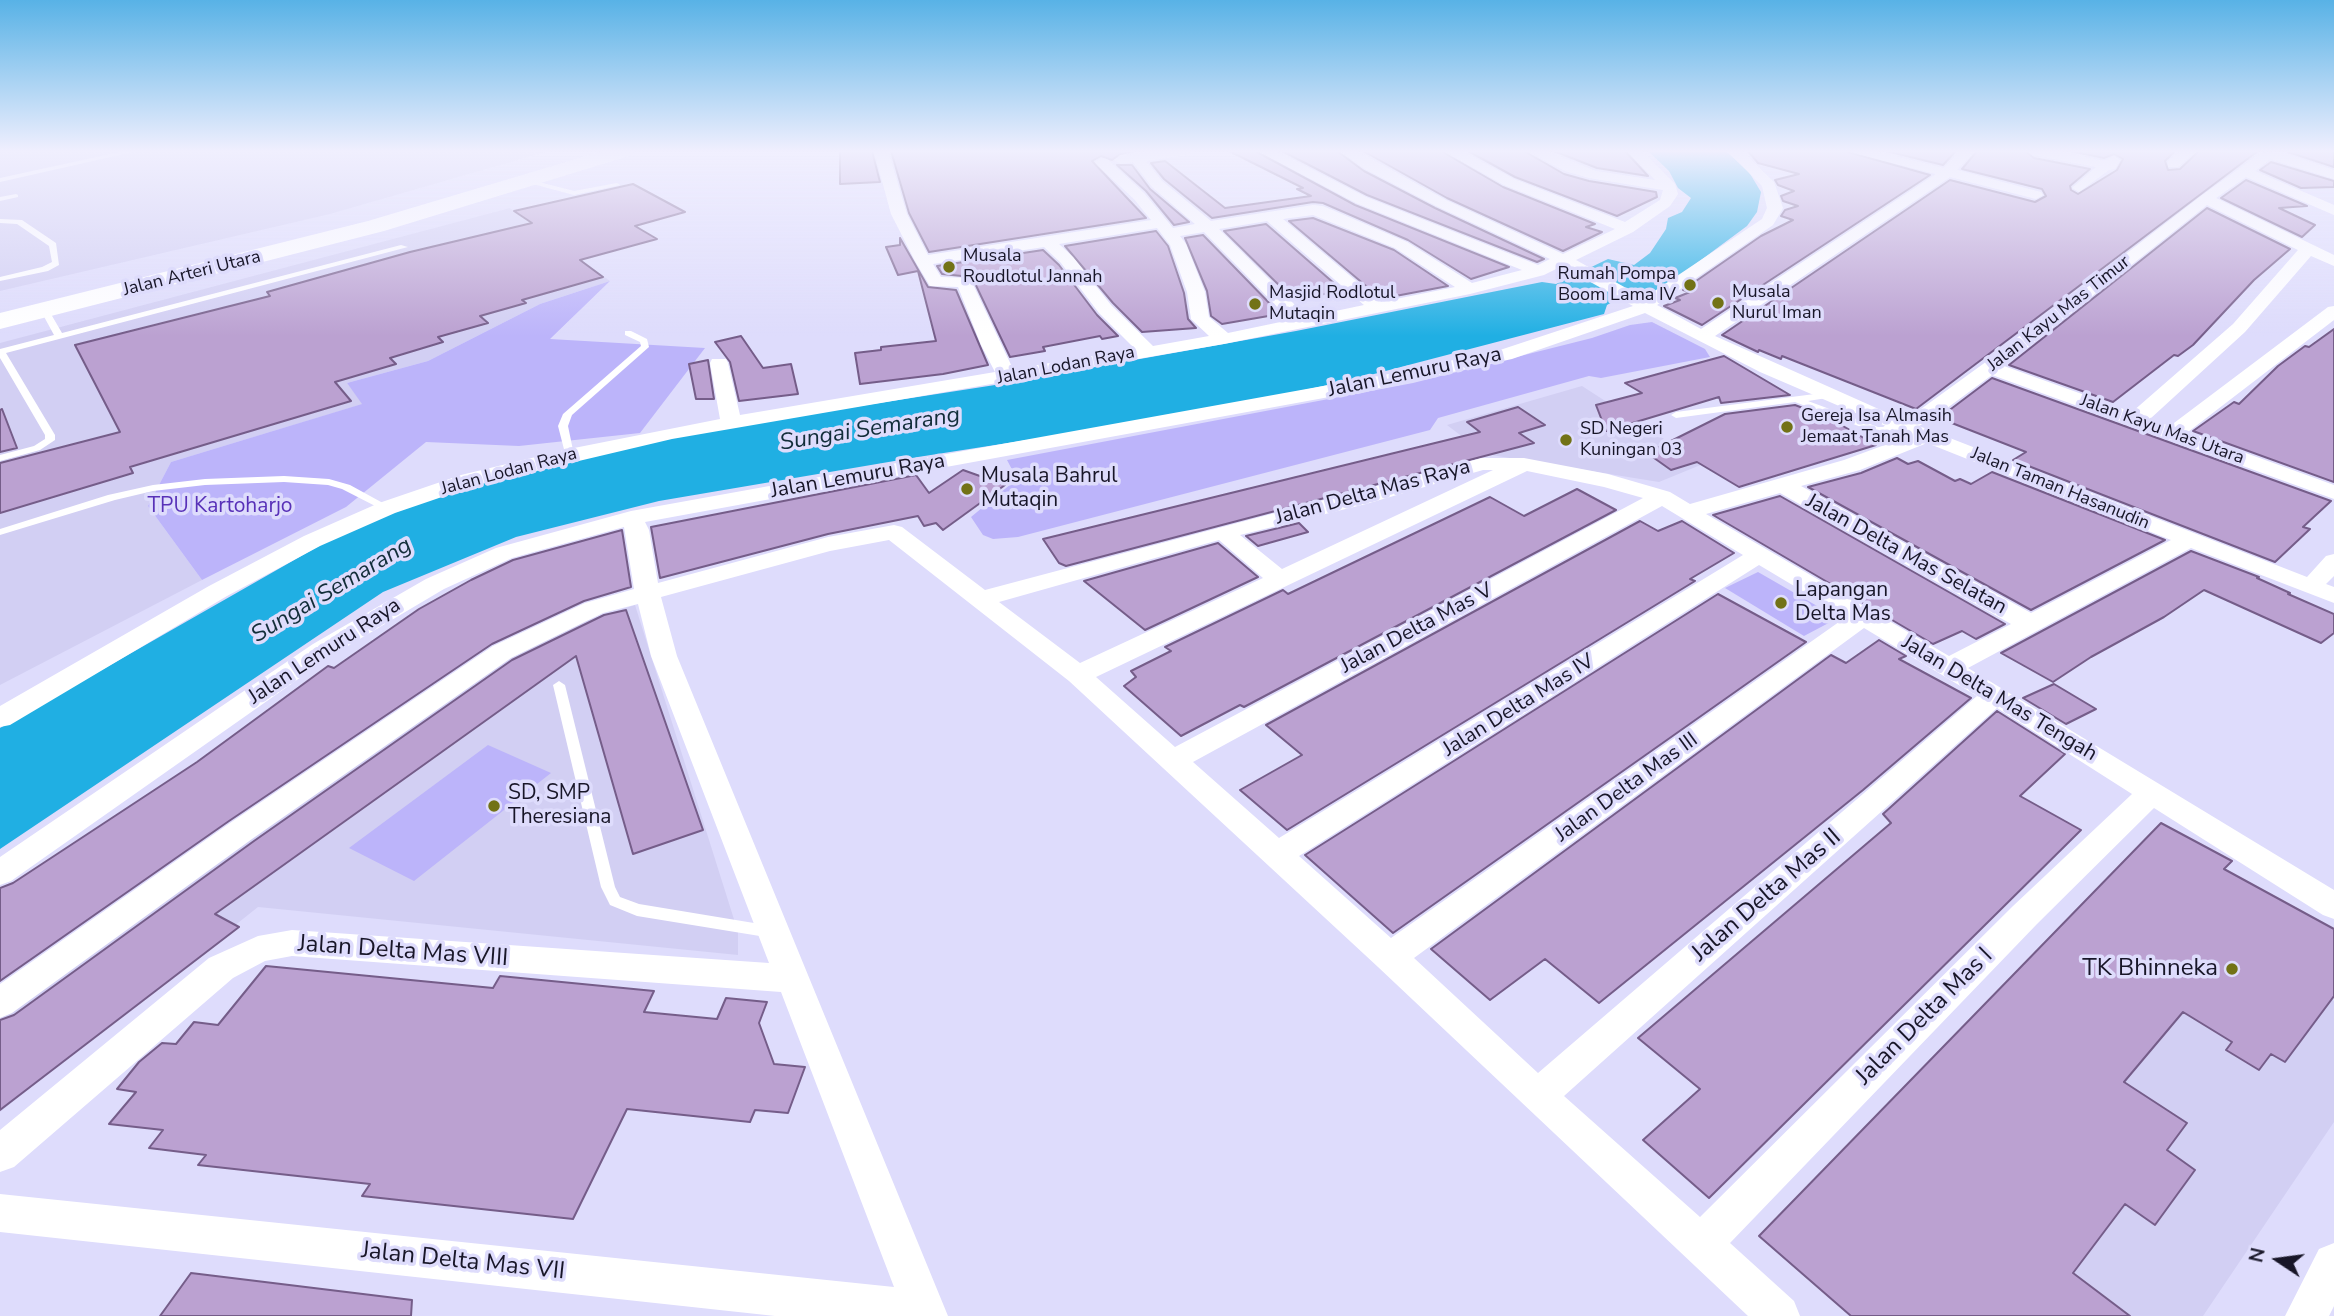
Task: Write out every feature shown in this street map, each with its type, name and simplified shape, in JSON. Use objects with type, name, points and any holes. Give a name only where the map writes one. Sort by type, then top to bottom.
[{"type":"highway","name":"Jalan Arteri Utara","points":[[0,309],[387,212]]},
{"type":"highway","name":"Jalan Arteri Utara","points":[[0,321],[52,323],[430,212]]},
{"type":"street","points":[[899,212],[936,282],[964,282],[990,345],[1008,377]]},
{"type":"street","points":[[1152,212],[1178,244],[1196,292],[1200,319],[1224,340]]},
{"type":"street","points":[[1191,212],[1304,323]]},
{"type":"street","points":[[923,261],[1048,242],[1165,228],[1207,226],[1296,212]]},
{"type":"street","points":[[1326,212],[1401,245],[1470,289]]},
{"type":"street","points":[[1392,212],[1538,271]]},
{"type":"street","points":[[1461,212],[1569,263]]},
{"type":"street","points":[[1586,212],[1628,229]]},
{"type":"street","name":"Jalan Lodan Raya","points":[[0,718],[218,591],[312,541],[387,508],[469,480],[569,455],[731,423],[1224,340],[1470,289],[1569,263],[1653,212]]},
{"type":"street","name":"Jalan Lemuru Raya","points":[[0,873],[322,650],[405,600],[504,553],[631,518],[1397,378],[1504,355],[1635,312],[1643,304],[1768,222],[1773,212]]},
{"type":"street","points":[[1702,337],[1888,212]]},
{"type":"street","name":"Jalan Kayu Mas Timur","points":[[1899,425],[1928,413],[1990,368],[2189,212]]},
{"type":"street","points":[[2233,212],[2334,261]]},
{"type":"street","points":[[1270,216],[1377,307]]},
{"type":"street","points":[[1048,242],[1067,260],[1105,309],[1148,351]]},
{"type":"street","points":[[2136,420],[2239,328],[2308,249]]},
{"type":"street","name":"Jalan Taman Hasanudin","points":[[1569,263],[1702,337],[1830,395],[2187,541],[2334,596]]},
{"type":"street","points":[[2173,434],[2334,311]]},
{"type":"street","points":[[719,363],[731,423]]},
{"type":"street","name":"Jalan Kayu Mas Utara","points":[[1990,368],[2334,492]]},
{"type":"street","points":[[1688,512],[1852,465],[1928,436]]},
{"type":"street","name":"Jalan Delta Mas Raya","points":[[981,599],[1482,464],[1524,464],[1608,481],[1662,497]]},
{"type":"street","name":"Jalan Delta Mas Raya","points":[[1078,675],[1524,464]]},
{"type":"street","name":"Jalan Delta Mas Selatan","points":[[1784,486],[2029,623]]},
{"type":"street","name":"Jalan Delta Mas Tengah","points":[[1662,497],[1995,695],[2334,906]]},
{"type":"street","name":"Jalan Delta Mas V","points":[[1170,760],[1190,752],[1662,497]]},
{"type":"street","points":[[1358,499],[1390,527]]},
{"type":"street","points":[[631,518],[637,530],[647,592],[664,656],[926,1314]]},
{"type":"street","points":[[0,1003],[283,802],[502,652],[572,617],[647,592],[828,544],[894,532],[1078,675],[1390,957],[1779,1316]]},
{"type":"street","points":[[1223,532],[1280,580]]},
{"type":"street","name":"Jalan Delta Mas Selatan","points":[[1948,667],[2187,541]]},
{"type":"street","name":"Jalan Delta Mas IV","points":[[1278,855],[1759,555]]},
{"type":"street","points":[[2311,587],[2334,561]]},
{"type":"street","name":"Jalan Delta Mas III","points":[[1390,957],[1863,617]]},
{"type":"street","name":"Jalan Delta Mas II","points":[[1538,1096],[1995,695]]},
{"type":"street","name":"Jalan Delta Mas I","points":[[1700,1244],[2025,915],[2151,793]]},
{"type":"street","name":"Jalan Delta Mas VIII","points":[[0,1154],[220,968],[258,949],[292,943],[794,979]]},
{"type":"street","name":"Jalan Delta Mas VII","points":[[0,1213],[926,1314]]},
{"type":"street","points":[[2305,1316],[2334,1263]]},
{"type":"lane","points":[[0,221],[19,222],[53,245],[57,263],[45,269],[0,279]]},
{"type":"lane","points":[[0,458],[37,448],[50,440],[50,435],[1,352],[52,323],[404,247]]},
{"type":"lane","points":[[569,455],[563,426],[568,414],[645,347],[644,341],[628,333]]},
{"type":"lane","points":[[1676,415],[1830,395]]},
{"type":"lane","points":[[1798,400],[1877,430],[1899,425]]},
{"type":"lane","points":[[0,532],[112,497],[153,488],[205,482],[284,479],[329,482],[346,487],[387,508]]},
{"type":"lane","points":[[559,685],[608,887],[615,901],[637,911],[776,933]]},
{"type":"shaded area","points":[[0,212],[336,212],[330,214],[0,291]]},
{"type":"shaded area","points":[[493,212],[516,212],[610,281],[540,304],[428,361],[347,383],[363,404],[171,462],[148,506],[202,580],[0,685],[0,343]]},
{"type":"shaded area","name":"SD Negeri Kuningan 03","points":[[1582,386],[1703,464],[1659,482],[1485,454],[1447,425]]},
{"type":"shaded area","name":"SD, SMP Theresiana","points":[[635,605],[738,932],[738,955],[258,907],[0,1112],[0,1013],[491,665],[560,629]]},
{"type":"shaded area","points":[[2161,823],[2232,861],[2184,915],[2334,1001],[2334,1122],[2203,1316],[2130,1316],[1950,1179],[2127,978],[2054,933]]},
{"type":"green space","name":"TPU Kartoharjo","points":[[610,281],[550,339],[705,348],[640,433],[519,446],[426,442],[346,507],[202,580],[148,506],[171,462],[362,404],[347,383],[428,361],[540,304]]},
{"type":"green space","points":[[1652,322],[1705,349],[1710,357],[1601,378],[1589,376],[1438,418],[1430,430],[1018,537],[993,539],[983,535],[971,517],[1017,479],[1007,460],[1413,383],[1592,338],[1630,325]]},
{"type":"green space","name":"Lapangan Delta Mas","points":[[1758,572],[1838,618],[1804,636],[1725,588]]},
{"type":"green space","points":[[488,745],[551,773],[414,881],[349,848]]},
{"type":"water","name":"Sungai Semarang","points":[[1681,212],[1757,212],[1747,226],[1651,297],[1628,293],[1607,305],[1604,314],[1351,380],[1188,415],[659,501],[516,537],[383,592],[0,849],[0,728],[352,527],[487,479],[718,428],[995,385],[1296,331],[1542,282],[1556,284],[1608,259],[1634,265],[1650,253],[1666,229],[1668,218]]},
{"type":"building","points":[[516,212],[684,212],[635,226],[657,239],[580,260],[603,277],[522,300],[526,303],[480,316],[488,323],[438,337],[443,342],[390,358],[396,364],[335,382],[351,401],[130,467],[133,473],[0,513],[0,463],[120,432],[75,345],[270,296],[267,292],[410,252],[532,223]]},
{"type":"building","points":[[1141,212],[1146,218],[929,252],[909,213]]},
{"type":"building","points":[[1164,212],[1178,212],[1189,222],[1174,225]]},
{"type":"building","points":[[1205,212],[1247,212],[1212,218]]},
{"type":"building","points":[[1345,212],[1373,212],[1509,267],[1471,279],[1408,240]]},
{"type":"building","points":[[1411,212],[1444,212],[1544,259],[1537,262]]},
{"type":"building","points":[[1479,212],[1566,212],[1595,224],[1586,227],[1602,232],[1563,251]]},
{"type":"building","points":[[1783,212],[1873,212],[1702,325],[1664,306],[1680,300],[1675,298],[1690,292],[1683,290],[1761,236],[1793,220],[1781,216]]},
{"type":"building","points":[[1902,212],[2177,212],[1916,409],[1782,356],[1781,359],[1759,350],[1758,352],[1722,335]]},
{"type":"building","points":[[2201,212],[2216,212],[2290,249],[2254,280],[2193,345],[2178,356],[2174,355],[2113,402],[2009,365]]},
{"type":"building","points":[[2251,212],[2288,212],[2315,225],[2302,237]]},
{"type":"building","points":[[1313,218],[1394,250],[1448,286],[1385,298],[1372,291],[1289,221]]},
{"type":"building","points":[[1266,224],[1343,291],[1293,299],[1224,231]]},
{"type":"building","points":[[1156,231],[1168,246],[1184,293],[1188,319],[1196,328],[1142,332],[1113,303],[1065,246]]},
{"type":"building","points":[[1203,235],[1280,314],[1222,324],[1211,316],[1207,291],[1185,238]]},
{"type":"building","points":[[900,238],[928,287],[956,290],[988,365],[943,374],[860,384],[855,353],[881,350],[881,347],[936,341],[918,271],[898,275],[886,247],[900,245]]},
{"type":"building","points":[[1043,250],[1059,265],[1097,315],[1118,336],[1102,339],[1100,336],[1043,347],[1045,351],[1010,357],[972,277],[942,274],[937,266]]},
{"type":"building","points":[[2334,329],[2334,482],[2193,431],[2234,402],[2239,404],[2278,366]]},
{"type":"building","points":[[741,336],[763,368],[791,364],[798,394],[739,401],[730,362],[715,342]]},
{"type":"building","points":[[1724,356],[1790,395],[1721,403],[1719,397],[1606,431],[1596,405],[1642,393],[1625,383]]},
{"type":"building","points":[[708,360],[714,399],[696,399],[689,364]]},
{"type":"building","points":[[1992,378],[2331,501],[2303,527],[2310,529],[2275,562],[2013,460],[2026,452],[1939,418]]},
{"type":"building","points":[[1795,405],[1829,418],[1876,445],[1739,487],[1697,462],[1671,470],[1647,453],[1725,414]]},
{"type":"building","points":[[1518,407],[1545,425],[1519,433],[1534,443],[1066,566],[1059,563],[1043,539],[1480,432],[1467,422]]},
{"type":"building","points":[[2,409],[17,448],[0,452],[0,410]]},
{"type":"building","points":[[1897,458],[1908,464],[1918,461],[1955,481],[1960,479],[1971,484],[1992,472],[2165,540],[2031,610],[1808,487],[1861,473]]},
{"type":"building","points":[[963,470],[1005,485],[943,530],[936,523],[924,526],[918,516],[828,534],[660,578],[651,527],[916,475],[929,493]]},
{"type":"building","points":[[1577,489],[1616,510],[1244,707],[1240,705],[1181,736],[1124,686],[1136,677],[1131,671],[1171,651],[1165,647],[1283,590],[1288,594],[1490,497],[1524,516]]},
{"type":"building","points":[[1780,496],[2005,624],[1976,639],[1962,631],[1933,644],[1713,515]]},
{"type":"building","points":[[1640,521],[1658,531],[1682,521],[1734,553],[1690,579],[1695,581],[1287,830],[1240,790],[1302,755],[1266,725]]},
{"type":"building","points":[[1299,523],[1308,532],[1258,546],[1246,536]]},
{"type":"building","points":[[622,530],[631,587],[584,601],[492,644],[229,821],[0,981],[0,888],[13,883],[197,762],[328,666],[334,668],[419,609],[513,560]]},
{"type":"building","points":[[1218,543],[1258,577],[1145,630],[1084,581]]},
{"type":"building","points":[[2191,551],[2259,577],[2257,578],[2290,593],[2288,594],[2334,614],[2334,633],[2321,643],[2204,590],[2164,617],[2091,657],[2053,682],[2001,653]]},
{"type":"building","points":[[1718,594],[1806,642],[1393,933],[1305,855]]},
{"type":"building","points":[[626,610],[703,830],[633,854],[576,656],[215,914],[239,927],[0,1110],[0,1020],[14,1015],[254,841],[512,660],[604,615]]},
{"type":"building","points":[[1879,640],[1906,656],[1899,659],[1971,698],[1863,790],[1599,1003],[1545,959],[1490,1000],[1431,949],[1831,655],[1846,663]]},
{"type":"building","points":[[2054,684],[2096,709],[2066,724],[2023,698]]},
{"type":"building","points":[[1997,711],[2065,754],[2020,796],[2081,830],[1709,1198],[1643,1140],[1700,1089],[1638,1038],[1891,823],[1883,814]]},
{"type":"building","points":[[2161,823],[2232,861],[2224,869],[2334,929],[2334,996],[2285,1062],[2271,1054],[2259,1070],[2226,1050],[2232,1042],[2183,1012],[2124,1082],[2187,1123],[2167,1150],[2195,1170],[2155,1225],[2125,1204],[2073,1273],[2130,1316],[1851,1316],[1759,1236]]},
{"type":"building","points":[[266,966],[493,988],[500,976],[654,991],[644,1012],[717,1019],[726,998],[767,1002],[759,1023],[774,1064],[805,1067],[788,1113],[755,1110],[750,1122],[627,1109],[573,1219],[362,1196],[370,1184],[198,1165],[206,1155],[149,1148],[163,1130],[109,1124],[136,1092],[117,1089],[139,1062],[162,1043],[176,1044],[194,1022],[218,1025]]},
{"type":"building","points":[[191,1273],[412,1300],[411,1316],[160,1316]]},
{"type":"place","name":"Musala Roudlotul Jannah","points":[[949,267]]},
{"type":"place","name":"Rumah Pompa Boom Lama IV","points":[[1690,285]]},
{"type":"place","name":"Musala Nurul Iman","points":[[1718,303]]},
{"type":"place","name":"Masjid Rodlotul Mutaqin","points":[[1255,304]]},
{"type":"place","name":"Gereja Isa Almasih Jemaat Tanah Mas","points":[[1787,427]]},
{"type":"place","name":"SD Negeri Kuningan 03","points":[[1566,440]]},
{"type":"place","name":"Musala Bahrul Mutaqin","points":[[967,489]]},
{"type":"place","name":"Lapangan Delta Mas","points":[[1781,603]]},
{"type":"place","name":"SD, SMP Theresiana","points":[[494,806]]},
{"type":"place","name":"TK Bhinneka","points":[[2232,969]]}]
